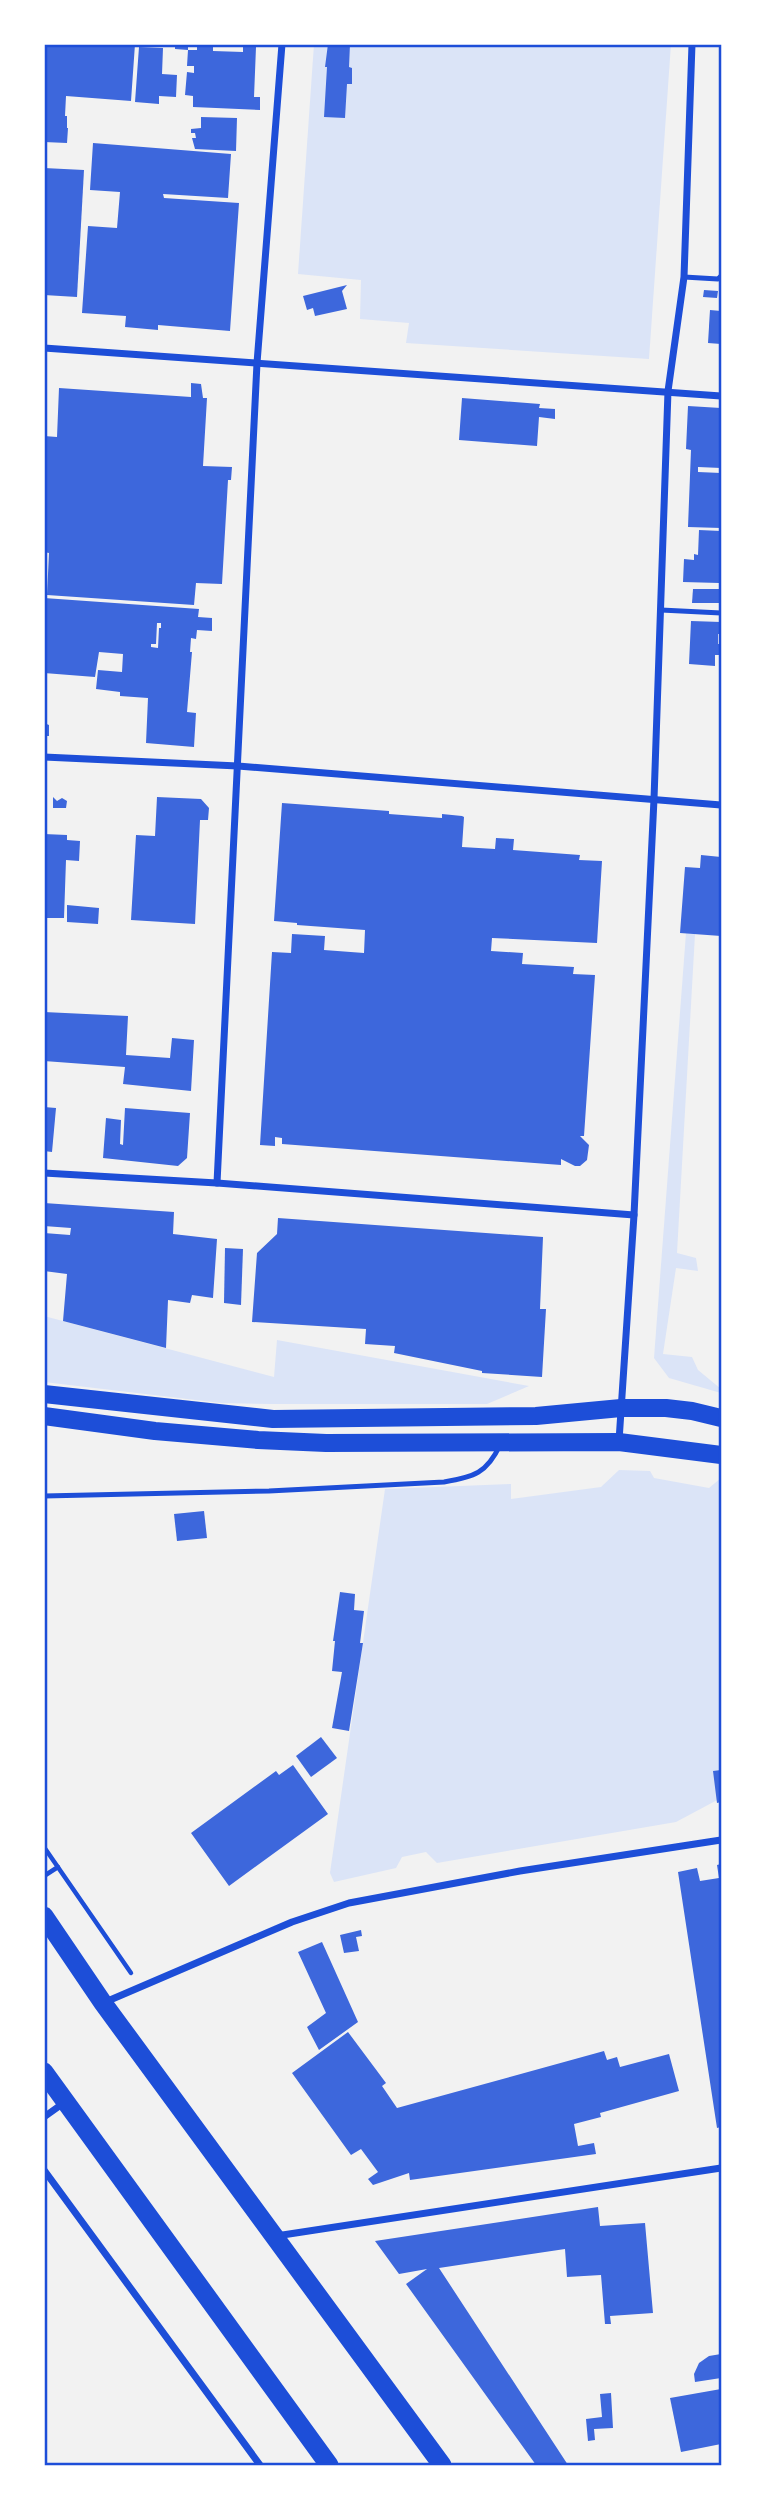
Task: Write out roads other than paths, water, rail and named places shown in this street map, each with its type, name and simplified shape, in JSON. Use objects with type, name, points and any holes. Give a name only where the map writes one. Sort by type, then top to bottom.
[{"type":"highway","points":[[44,1916],[103,2003],[442,2465]]},
{"type":"highway","points":[[44,2071],[329,2465]]},
{"type":"main road","points":[[44,1394],[273,1419],[536,1416],[621,1408],[692,1410],[721,1418]]},
{"type":"main road","points":[[44,1416],[155,1431],[258,1440],[326,1443],[619,1442],[721,1455]]},
{"type":"street","points":[[217,1183],[257,363],[282,44]]},
{"type":"street","points":[[619,1442],[634,1215],[654,799],[668,391],[684,277],[692,44]]},
{"type":"street","points":[[44,348],[721,396]]},
{"type":"street","points":[[44,757],[238,766],[721,805]]},
{"type":"street","points":[[44,1173],[217,1183],[634,1215]]},
{"type":"street","points":[[103,2003],[292,1922],[349,1903],[520,1871],[721,1840]]},
{"type":"street","points":[[44,2117],[66,2101]]},
{"type":"street","points":[[274,2236],[721,2168]]},
{"type":"street","points":[[44,2170],[260,2465]]},
{"type":"lane","points":[[684,277],[718,279],[721,276]]},
{"type":"lane","points":[[661,610],[721,613]]},
{"type":"lane","points":[[44,1496],[269,1491],[444,1482],[469,1478],[485,1469],[502,1442]]}]
